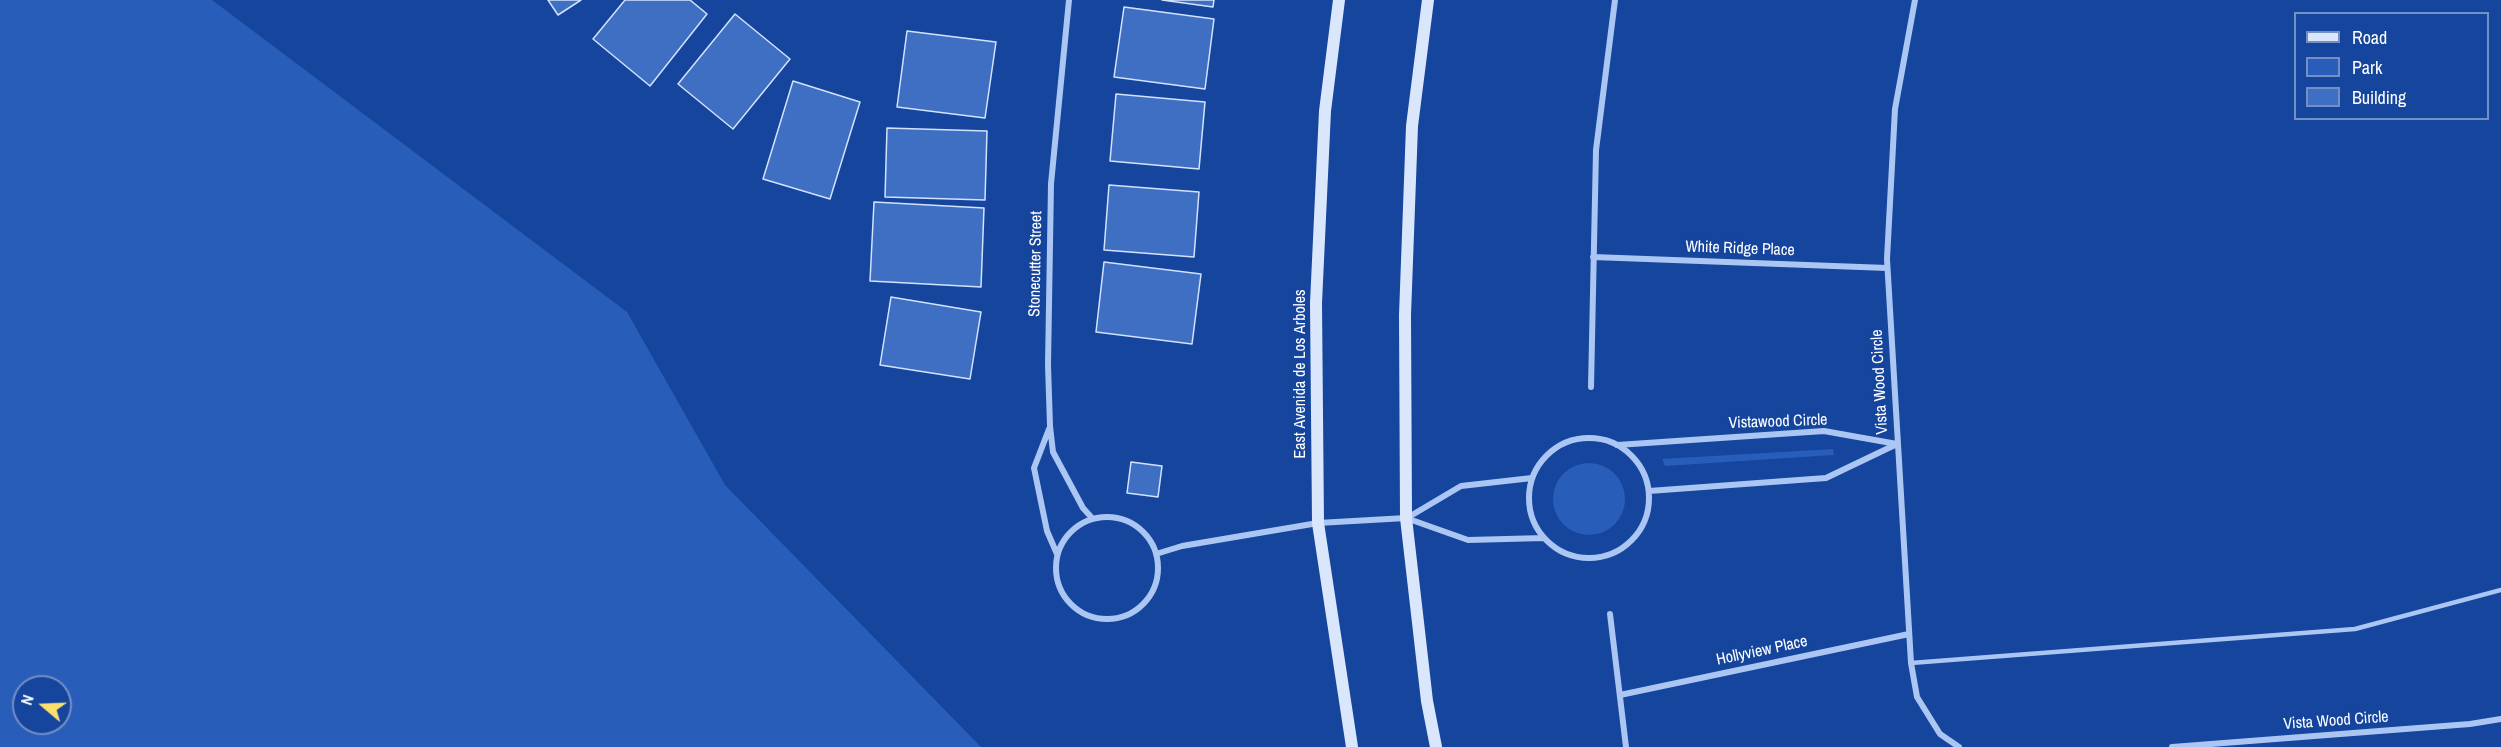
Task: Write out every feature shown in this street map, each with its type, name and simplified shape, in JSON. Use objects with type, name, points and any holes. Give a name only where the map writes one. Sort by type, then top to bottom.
[{"type":"main road","name":"East Avenida de Los Arboles","points":[[1339,0],[1325,111],[1316,303],[1318,523],[1352,747]]},
{"type":"main road","points":[[1428,0],[1412,126],[1405,315],[1406,518],[1427,701],[1436,747]]},
{"type":"street","name":"Stonecutter Street","points":[[1069,0],[1051,184],[1048,365],[1050,426],[1053,452],[1083,508],[1092,519]]},
{"type":"street","points":[[1592,387],[1596,150],[1615,0]]},
{"type":"street","name":"Vista Wood Circle","points":[[1915,0],[1896,109],[1887,268],[1897,444],[1911,663],[1917,697],[1940,734],[1959,747]]},
{"type":"street","name":"White Ridge Place","points":[[1593,257],[1887,268]]},
{"type":"street","points":[[1050,426],[1034,468],[1047,531],[1057,554]]},
{"type":"street","name":"Vistawood Circle","points":[[1617,445],[1636,460],[1645,475],[1648,510],[1641,528],[1629,543],[1613,553],[1595,558],[1576,557],[1558,550],[1544,538],[1535,524],[1530,510],[1529,493],[1532,478],[1541,461],[1555,448],[1572,440],[1591,438],[1617,445],[1824,432],[1897,444]]},
{"type":"street","points":[[1648,491],[1826,478],[1897,444]]},
{"type":"street","points":[[1406,518],[1461,486],[1532,478]]},
{"type":"street","points":[[1108,517],[1124,520],[1138,527],[1149,539],[1156,554],[1158,571],[1154,588],[1145,602],[1131,613],[1115,619],[1098,619],[1082,613],[1068,602],[1059,588],[1056,571],[1057,554],[1065,539],[1077,526],[1092,519],[1108,517]]},
{"type":"street","points":[[1156,554],[1182,546],[1318,523],[1406,518],[1468,540],[1544,538]]},
{"type":"street","points":[[1610,614],[1626,747]]},
{"type":"street","name":"Hollyview Place","points":[[1620,695],[1909,634]]},
{"type":"street","name":"Vista Wood Circle","points":[[2172,747],[2470,724],[2501,719]]},
{"type":"lane","points":[[1911,663],[2355,628],[2501,590]]},
{"type":"green space","points":[[0,0],[212,0],[627,312],[725,485],[981,747],[0,747]]},
{"type":"green space","points":[[1833,449],[1834,455],[1665,466],[1662,459]]},
{"type":"green space","points":[[1596,463],[1615,473],[1623,485],[1625,499],[1623,513],[1615,525],[1603,533],[1582,535],[1563,525],[1555,513],[1553,492],[1563,473],[1575,465]]},
{"type":"building","points":[[548,0],[581,0],[558,15]]},
{"type":"building","points":[[625,0],[690,0],[707,14],[650,86],[593,39]]},
{"type":"building","points":[[1162,0],[1214,0],[1213,7]]},
{"type":"building","points":[[1124,7],[1214,19],[1205,89],[1114,77]]},
{"type":"building","points":[[735,14],[790,59],[733,129],[678,84]]},
{"type":"building","points":[[907,31],[996,42],[985,118],[897,107]]},
{"type":"building","points":[[793,81],[860,102],[830,199],[763,179]]},
{"type":"building","points":[[1116,94],[1205,102],[1199,169],[1110,161]]},
{"type":"building","points":[[887,128],[987,131],[985,200],[885,197]]},
{"type":"building","points":[[1109,185],[1199,192],[1194,257],[1104,250]]},
{"type":"building","points":[[874,202],[984,208],[981,287],[870,281]]},
{"type":"building","points":[[1104,262],[1201,274],[1192,344],[1096,332]]},
{"type":"building","points":[[891,297],[981,312],[970,379],[880,365]]},
{"type":"building","points":[[1131,462],[1162,466],[1158,497],[1127,493]]}]
